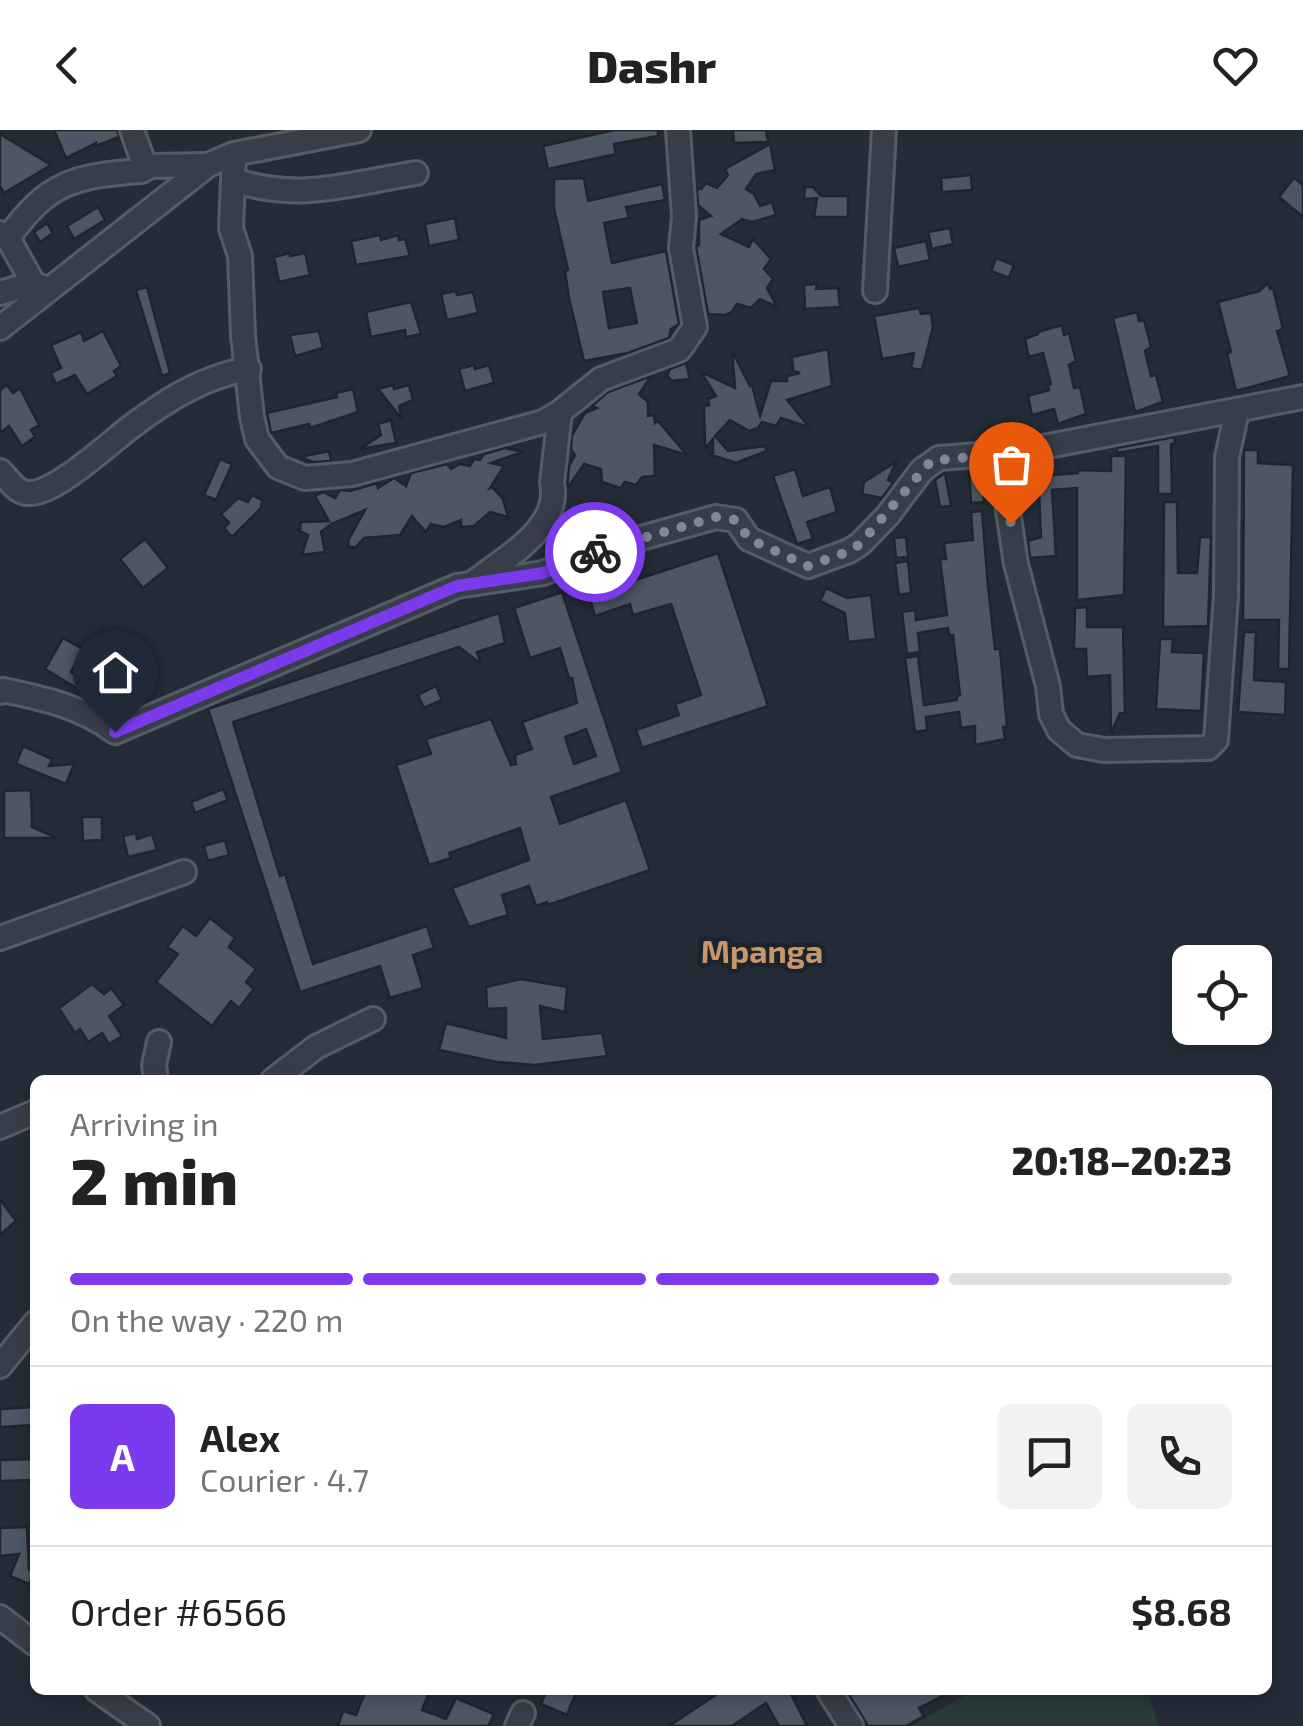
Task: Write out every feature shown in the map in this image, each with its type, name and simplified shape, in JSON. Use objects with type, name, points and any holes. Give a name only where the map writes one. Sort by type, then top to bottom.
[{"type":"street","points":[[132,130],[143,160],[140,171]]},
{"type":"street","points":[[0,328],[40,286],[208,166],[234,154],[359,130]]},
{"type":"street","points":[[234,154],[231,228],[240,256],[243,335],[257,439],[278,467],[305,478],[381,468],[542,422],[600,380],[680,350],[695,328],[681,248],[684,216],[678,130]]},
{"type":"street","points":[[875,291],[884,130]]},
{"type":"street","points":[[40,286],[4,236],[29,208],[69,182],[100,174],[140,171],[151,166],[208,166]]},
{"type":"street","points":[[232,180],[266,191],[301,192],[416,173]]},
{"type":"street","points":[[0,293],[40,286]]},
{"type":"street","points":[[5,483],[29,494],[44,489],[86,464],[133,425],[204,381],[218,374],[249,369]]},
{"type":"street","points":[[0,692],[58,704],[94,718],[115,732],[457,586],[543,573],[602,549],[716,517],[736,520],[749,539],[808,566],[860,544],[931,461],[1017,452],[1303,397]]},
{"type":"street","points":[[1017,452],[1008,474],[1006,497],[1016,564],[1052,714],[1060,730],[1077,745],[1104,750],[1208,748],[1216,740],[1226,596],[1226,458],[1237,411]]},
{"type":"street","points":[[473,583],[540,529],[554,493],[560,412]]},
{"type":"street","points":[[0,938],[184,872]]},
{"type":"street","points":[[280,1075],[316,1047],[373,1018]]},
{"type":"street","points":[[155,1075],[159,1042]]},
{"type":"street","points":[[0,1128],[30,1114]]},
{"type":"street","points":[[0,1366],[30,1329]]},
{"type":"street","points":[[0,1617],[30,1640]]},
{"type":"street","points":[[104,1695],[148,1726]]},
{"type":"street","points":[[831,1695],[851,1726]]},
{"type":"shaded area","points":[[966,1695],[1149,1695],[1158,1726],[911,1726]]},
{"type":"building","points":[[54,130],[117,130],[119,137],[66,158]]},
{"type":"building","points":[[614,130],[658,130],[658,136],[614,144],[616,154],[548,169],[543,146]]},
{"type":"building","points":[[733,130],[766,130],[768,142],[734,143]]},
{"type":"building","points":[[0,134],[51,165],[4,193],[0,186]]},
{"type":"building","points":[[770,144],[775,170],[756,174],[746,189],[760,206],[772,202],[776,215],[752,222],[742,219],[721,234],[749,247],[753,239],[771,259],[764,269],[773,279],[767,288],[777,307],[760,299],[751,308],[737,304],[725,315],[708,314],[696,247],[699,220],[711,216],[698,205],[697,188],[706,183],[717,188],[728,175],[725,169]]},
{"type":"building","points":[[971,175],[972,190],[942,192],[941,178]]},
{"type":"building","points":[[584,178],[588,201],[662,184],[665,200],[626,207],[629,218],[604,223],[612,263],[666,251],[679,324],[671,329],[669,338],[628,353],[584,361],[554,208],[554,179]],"holes":[[[630,288],[637,323],[609,328],[603,292]]]},
{"type":"building","points":[[1294,178],[1303,185],[1303,217],[1279,197]]},
{"type":"building","points":[[805,187],[813,187],[821,196],[848,196],[848,217],[814,217],[817,198],[804,199]]},
{"type":"building","points":[[98,207],[105,220],[74,239],[67,226]]},
{"type":"building","points":[[455,218],[459,240],[429,246],[425,224]]},
{"type":"building","points":[[47,223],[53,233],[40,242],[34,232]]},
{"type":"building","points":[[950,228],[953,244],[932,249],[928,232]]},
{"type":"building","points":[[380,235],[381,240],[398,235],[399,240],[405,239],[410,256],[356,265],[351,241]]},
{"type":"building","points":[[926,241],[930,260],[898,267],[894,248]]},
{"type":"building","points":[[305,253],[310,275],[279,282],[274,257]]},
{"type":"building","points":[[996,258],[1014,265],[1009,278],[991,271]]},
{"type":"building","points":[[1268,283],[1273,288],[1283,329],[1277,331],[1290,376],[1236,391],[1218,302],[1259,291]]},
{"type":"building","points":[[817,284],[816,289],[838,288],[840,307],[805,309],[804,285]]},
{"type":"building","points":[[147,287],[170,373],[162,376],[136,290]]},
{"type":"building","points":[[456,291],[457,295],[473,292],[478,313],[447,320],[441,294]]},
{"type":"building","points":[[411,302],[421,334],[406,337],[405,330],[371,337],[366,312]]},
{"type":"building","points":[[919,308],[921,314],[931,313],[933,327],[922,370],[911,368],[914,353],[882,359],[874,316]]},
{"type":"building","points":[[1137,312],[1139,321],[1144,320],[1151,347],[1145,351],[1163,402],[1135,412],[1113,318]]},
{"type":"building","points":[[1062,325],[1064,335],[1069,333],[1076,361],[1069,365],[1074,388],[1080,387],[1086,414],[1058,424],[1054,409],[1032,415],[1028,396],[1049,390],[1051,384],[1043,353],[1029,357],[1025,339]]},
{"type":"building","points":[[103,331],[121,366],[114,371],[117,376],[87,394],[75,375],[56,384],[51,373],[61,368],[51,345],[81,332],[84,341]]},
{"type":"building","points":[[319,331],[323,348],[295,356],[290,335]]},
{"type":"building","points":[[828,349],[832,386],[787,400],[809,427],[781,418],[776,426],[762,422],[749,431],[730,420],[715,436],[728,451],[765,446],[767,451],[740,464],[708,454],[713,453],[713,439],[705,448],[704,406],[716,396],[701,372],[735,388],[732,351],[752,385],[760,416],[771,381],[787,381],[787,376],[800,373],[793,371],[792,357]]},
{"type":"building","points":[[686,363],[690,379],[672,381],[667,376],[670,369]]},
{"type":"building","points":[[474,365],[475,369],[489,365],[494,383],[465,391],[459,369]]},
{"type":"building","points":[[651,376],[639,394],[648,402],[648,416],[654,415],[655,423],[658,421],[687,455],[654,445],[655,476],[642,477],[636,485],[625,482],[621,488],[602,482],[601,469],[584,464],[567,489],[569,466],[575,455],[571,449],[572,435],[585,413],[597,408],[592,406],[608,392]]},
{"type":"building","points":[[7,385],[13,393],[20,388],[39,425],[31,430],[35,437],[22,446],[9,426],[0,433],[0,390]]},
{"type":"building","points":[[393,385],[394,389],[409,385],[413,400],[399,406],[402,419],[378,389]]},
{"type":"building","points":[[353,389],[358,412],[310,428],[309,424],[271,433],[267,413],[337,397],[336,393]]},
{"type":"building","points":[[391,420],[396,443],[360,449],[381,435],[378,424]]},
{"type":"building","points":[[1174,437],[1172,494],[1158,494],[1158,446],[1117,453],[1117,448]]},
{"type":"building","points":[[505,448],[522,452],[491,463],[504,466],[490,488],[503,499],[508,517],[490,512],[474,526],[461,527],[461,520],[444,527],[431,524],[426,532],[412,516],[400,535],[364,538],[356,547],[348,547],[365,510],[321,532],[325,552],[302,555],[308,535],[300,531],[301,522],[329,521],[315,496],[323,492],[335,498],[340,490],[377,483],[378,488],[394,478],[406,486],[411,473],[447,464],[451,469],[460,464],[470,466],[474,459]]},
{"type":"building","points":[[1244,450],[1258,450],[1258,463],[1293,465],[1289,669],[1278,669],[1279,620],[1243,620]]},
{"type":"building","points":[[329,451],[331,461],[313,462],[300,457]]},
{"type":"building","points":[[1111,456],[1126,456],[1124,595],[1077,600],[1077,488],[1052,490],[1056,556],[1030,558],[1028,541],[1041,537],[1038,471],[1052,471],[1052,475],[1078,470],[1111,471]]},
{"type":"building","points":[[220,459],[232,464],[216,500],[204,495]]},
{"type":"building","points":[[896,462],[888,480],[893,483],[882,498],[862,494],[864,482]]},
{"type":"building","points":[[795,469],[803,496],[830,487],[837,512],[807,522],[813,539],[797,544],[773,476]]},
{"type":"building","points":[[982,470],[984,502],[971,503],[969,471]]},
{"type":"building","points":[[945,473],[951,506],[940,507],[935,480]]},
{"type":"building","points":[[252,495],[262,500],[261,508],[232,537],[224,528],[229,523],[221,514],[238,498],[248,502]]},
{"type":"building","points":[[1164,502],[1177,502],[1178,573],[1197,573],[1200,537],[1211,537],[1208,626],[1163,627]]},
{"type":"building","points":[[982,511],[1007,727],[1003,727],[1005,739],[975,745],[975,726],[961,728],[959,712],[926,717],[927,730],[915,732],[905,658],[918,656],[924,705],[957,700],[960,695],[953,635],[949,635],[948,628],[918,633],[920,652],[907,654],[902,612],[915,610],[916,620],[947,615],[940,559],[946,559],[944,543],[973,540],[971,512]]},
{"type":"building","points":[[906,537],[908,557],[896,558],[894,538]]},
{"type":"building","points":[[145,539],[168,568],[143,588],[120,559]]},
{"type":"building","points":[[718,553],[768,706],[642,748],[636,730],[679,715],[675,704],[701,695],[671,604],[633,615],[630,604],[595,616],[589,595]]},
{"type":"building","points":[[908,561],[911,593],[899,595],[895,563]]},
{"type":"building","points":[[826,588],[847,598],[871,595],[876,639],[848,642],[845,613],[820,601]]},
{"type":"building","points":[[562,592],[622,772],[551,797],[560,824],[626,800],[650,870],[548,905],[547,902],[536,906],[529,886],[502,895],[508,915],[469,927],[452,888],[529,860],[520,828],[449,853],[451,858],[429,865],[396,765],[431,754],[426,739],[491,719],[511,765],[516,764],[515,755],[532,749],[522,722],[577,703],[560,648],[530,658],[514,608]],"holes":[[[586,729],[596,756],[574,764],[565,737]]]},
{"type":"building","points":[[1087,607],[1087,627],[1123,627],[1125,713],[1120,713],[1111,733],[1110,675],[1087,677],[1086,649],[1074,649],[1075,608]]},
{"type":"building","points":[[499,613],[505,643],[477,652],[481,664],[459,647],[233,722],[280,876],[285,874],[313,964],[427,926],[434,948],[413,955],[423,988],[390,998],[380,966],[300,992],[208,709]]},
{"type":"building","points":[[1244,632],[1256,632],[1254,680],[1286,682],[1285,715],[1238,712]]},
{"type":"building","points":[[63,638],[84,650],[71,672],[94,686],[88,695],[45,669]]},
{"type":"building","points":[[1160,639],[1173,639],[1172,652],[1204,653],[1201,711],[1156,709]]},
{"type":"building","points":[[95,641],[112,655],[106,662],[87,651]]},
{"type":"building","points":[[436,686],[442,700],[424,708],[418,695]]},
{"type":"building","points":[[23,746],[52,759],[49,766],[74,764],[66,784],[16,764]]},
{"type":"building","points":[[223,789],[228,800],[195,813],[191,802]]},
{"type":"building","points":[[31,790],[32,827],[57,838],[4,838],[4,791]]},
{"type":"building","points":[[82,817],[102,817],[102,840],[83,841]]},
{"type":"building","points":[[136,833],[137,839],[152,834],[157,850],[128,857],[123,836]]},
{"type":"building","points":[[225,840],[229,855],[208,861],[204,846]]},
{"type":"building","points":[[210,918],[235,938],[229,947],[256,969],[246,982],[254,989],[239,1008],[231,1001],[212,1026],[156,982],[178,954],[167,947],[183,926],[196,936]]},
{"type":"building","points":[[521,979],[567,987],[565,1012],[540,1006],[543,1039],[602,1033],[607,1056],[535,1065],[439,1050],[446,1023],[506,1038],[506,1008],[487,1009],[486,987]]},
{"type":"building","points":[[92,984],[104,994],[111,988],[124,1005],[109,1016],[122,1036],[109,1044],[102,1033],[88,1042],[80,1029],[75,1033],[59,1008]]},
{"type":"building","points":[[0,1199],[16,1221],[0,1235]]},
{"type":"building","points":[[30,1407],[30,1425],[0,1427],[0,1409]]},
{"type":"building","points":[[30,1459],[30,1480],[0,1481],[0,1460]]},
{"type":"building","points":[[27,1527],[29,1584],[10,1576],[19,1554],[0,1556],[0,1528]]},
{"type":"building","points":[[364,1695],[428,1695],[422,1710],[446,1719],[456,1698],[494,1714],[488,1726],[338,1726],[343,1711],[356,1715]]},
{"type":"building","points":[[545,1695],[575,1695],[567,1715],[541,1704]]},
{"type":"building","points":[[716,1695],[792,1695],[807,1726],[779,1726],[766,1703],[732,1726],[669,1726]]},
{"type":"building","points":[[849,1695],[944,1695],[919,1708],[924,1716],[906,1726],[868,1726]]},
{"type":"way so far","points":[[595,552],[716,517],[736,520],[749,539],[808,566],[860,544],[931,461],[1017,452],[1008,474],[1006,497],[1011,524]]},
{"type":"district","name":"Mpanga","points":[[762,950]]},
{"type":"route","points":[[115,732],[457,586],[543,573],[595,552]]}]
